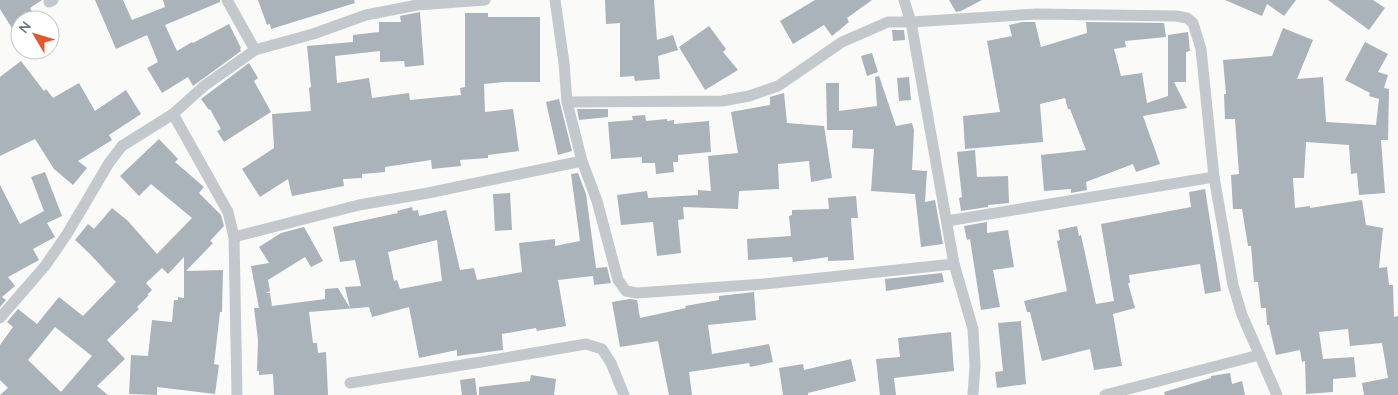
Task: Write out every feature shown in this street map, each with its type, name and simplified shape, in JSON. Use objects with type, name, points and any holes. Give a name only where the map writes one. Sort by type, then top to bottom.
[{"type":"street","points":[[227,0],[255,50]]},
{"type":"street","points":[[0,318],[45,266],[67,234],[109,163],[122,146],[173,114],[204,86],[255,50],[313,34],[366,15],[417,5],[485,0]]},
{"type":"street","points":[[555,0],[564,63],[567,102],[582,161],[597,202],[618,280],[626,291],[637,293],[764,284],[954,264]]},
{"type":"street","points":[[904,0],[911,22],[954,264],[973,329],[975,366],[973,395]]},
{"type":"street","points":[[567,102],[722,101],[749,96],[778,86],[842,42],[888,22],[1036,14],[1176,16],[1186,18],[1193,23],[1201,49],[1214,177],[1233,285],[1242,314],[1277,395]]},
{"type":"street","points":[[173,114],[228,212],[234,237],[237,395]]},
{"type":"street","points":[[234,237],[358,205],[428,193],[582,161]]},
{"type":"street","points":[[947,220],[1214,177]]},
{"type":"street","points":[[350,383],[586,344],[602,349],[611,362],[624,395]]},
{"type":"street","points":[[1105,395],[1259,354]]},
{"type":"building","points":[[0,0],[42,0],[30,8],[31,10],[10,10],[10,25],[0,9]]},
{"type":"building","points":[[95,0],[123,0],[132,20],[165,7],[163,0],[220,0],[220,2],[165,25],[177,51],[229,24],[241,51],[193,86],[188,77],[162,93],[147,68],[158,62],[147,35],[116,49]]},
{"type":"building","points":[[258,0],[354,0],[355,3],[271,29],[270,24],[267,25]]},
{"type":"building","points":[[605,0],[654,0],[657,40],[673,35],[678,50],[658,56],[660,79],[635,81],[634,76],[620,77],[620,23],[606,24]]},
{"type":"building","points":[[815,0],[872,0],[847,18],[849,22],[832,36],[824,25],[793,44],[780,21]]},
{"type":"building","points":[[949,0],[982,0],[956,12]]},
{"type":"building","points":[[1225,0],[1296,0],[1284,16],[1267,4],[1262,16]]},
{"type":"building","points":[[1328,0],[1373,0],[1385,8],[1369,30]]},
{"type":"building","points":[[420,12],[424,65],[405,67],[404,61],[380,62],[380,51],[335,56],[337,83],[369,78],[372,98],[409,93],[410,100],[461,95],[460,88],[465,87],[465,13],[488,13],[488,17],[540,17],[540,82],[484,84],[485,112],[513,109],[519,151],[488,155],[488,158],[460,160],[461,166],[432,169],[431,160],[385,167],[385,172],[362,174],[362,178],[343,179],[344,186],[292,196],[288,179],[260,197],[242,169],[274,148],[272,114],[311,111],[307,46],[353,42],[353,35],[379,32],[379,22],[401,22],[400,16]]},
{"type":"building","points":[[1035,22],[1041,47],[1087,33],[1086,22],[1164,23],[1166,37],[1125,41],[1126,47],[1114,49],[1121,76],[1142,73],[1147,103],[1168,96],[1168,35],[1188,32],[1190,51],[1186,52],[1186,82],[1174,82],[1187,108],[1143,116],[1160,164],[1136,172],[1133,164],[1086,182],[1087,190],[1071,193],[1071,189],[1044,191],[1041,155],[1086,150],[1065,98],[1040,104],[1043,142],[965,149],[963,116],[1000,112],[987,41],[1012,36],[1009,25]]},
{"type":"building","points":[[709,26],[726,49],[723,52],[738,70],[705,90],[679,47]]},
{"type":"building","points":[[1283,28],[1313,40],[1297,79],[1323,77],[1326,122],[1376,125],[1379,99],[1369,96],[1370,93],[1345,80],[1365,42],[1388,54],[1378,72],[1388,75],[1384,88],[1389,89],[1388,140],[1381,140],[1385,193],[1359,195],[1357,173],[1351,174],[1349,145],[1306,142],[1304,178],[1293,178],[1295,208],[1310,206],[1310,208],[1362,200],[1366,225],[1383,228],[1379,268],[1387,267],[1389,285],[1393,285],[1394,317],[1398,316],[1398,395],[1364,395],[1362,383],[1388,378],[1382,343],[1350,346],[1348,329],[1319,332],[1323,359],[1354,357],[1356,377],[1333,379],[1333,392],[1306,394],[1305,361],[1302,362],[1300,350],[1276,355],[1269,325],[1267,325],[1266,308],[1261,308],[1258,282],[1254,282],[1251,246],[1248,246],[1242,209],[1233,209],[1231,175],[1239,174],[1235,119],[1225,119],[1224,94],[1226,94],[1223,60],[1272,56]]},
{"type":"building","points":[[892,30],[904,30],[905,40],[893,41]]},
{"type":"building","points":[[872,53],[878,72],[867,76],[861,56]]},
{"type":"building","points":[[21,61],[44,91],[46,89],[53,98],[79,83],[95,111],[126,90],[141,114],[109,135],[112,140],[78,161],[87,168],[73,185],[54,169],[35,139],[0,156],[0,77]]},
{"type":"building","points":[[249,63],[258,78],[254,81],[271,112],[224,142],[217,131],[221,129],[210,109],[201,99]]},
{"type":"building","points":[[879,76],[896,126],[912,123],[914,130],[912,170],[927,171],[925,202],[935,200],[943,244],[921,247],[915,194],[871,191],[874,149],[852,148],[853,130],[827,130],[826,83],[839,83],[839,111],[877,106],[875,77]]},
{"type":"building","points":[[909,77],[911,100],[899,101],[897,78]]},
{"type":"building","points":[[784,93],[787,123],[824,126],[832,178],[811,182],[809,161],[778,164],[779,189],[739,191],[738,209],[683,207],[684,219],[678,220],[681,253],[657,256],[653,222],[621,225],[617,195],[647,191],[648,198],[698,195],[698,190],[711,191],[708,156],[738,153],[731,112],[770,105],[770,97]]},
{"type":"building","points":[[559,99],[572,151],[558,155],[546,102]]},
{"type":"building","points":[[577,109],[608,109],[608,117],[579,120]]},
{"type":"building","points":[[645,115],[646,121],[667,119],[667,121],[674,120],[674,124],[709,121],[711,152],[678,155],[678,162],[673,162],[674,172],[656,174],[655,163],[642,163],[642,157],[611,159],[608,122],[633,120],[632,116]]},
{"type":"building","points":[[159,139],[178,159],[175,162],[204,187],[199,193],[221,215],[224,226],[210,241],[213,243],[186,271],[223,270],[222,312],[220,312],[214,364],[219,365],[215,394],[157,387],[157,395],[129,394],[131,355],[148,356],[152,320],[172,322],[174,300],[178,300],[178,297],[184,298],[184,257],[168,274],[162,268],[146,283],[152,290],[147,295],[149,295],[137,307],[139,309],[107,340],[125,359],[97,386],[108,395],[0,395],[8,388],[0,380],[0,345],[13,327],[7,322],[18,309],[37,324],[59,297],[83,316],[116,282],[75,240],[88,224],[94,229],[112,208],[128,221],[157,254],[192,218],[151,184],[139,196],[120,176]],"holes":[[[55,327],[92,356],[61,392],[28,360]]]},
{"type":"building","points":[[975,150],[977,177],[1008,176],[1009,203],[961,211],[959,198],[962,197],[957,152]]},
{"type":"building","points":[[45,172],[62,216],[47,223],[55,237],[33,249],[39,260],[8,277],[15,286],[2,297],[6,300],[0,307],[0,185],[20,224],[44,211],[31,177]]},
{"type":"building","points":[[578,173],[586,194],[596,268],[607,267],[611,283],[594,285],[593,276],[558,280],[566,326],[537,331],[536,328],[502,334],[503,350],[457,356],[457,350],[419,358],[409,307],[372,317],[369,307],[309,312],[313,343],[317,343],[318,353],[326,352],[328,395],[274,395],[273,374],[259,375],[259,371],[257,371],[258,340],[254,308],[259,308],[251,266],[269,263],[259,247],[281,233],[304,227],[323,261],[311,267],[305,257],[268,280],[270,291],[266,293],[270,293],[272,306],[325,299],[325,289],[338,288],[350,308],[345,287],[361,286],[355,260],[340,262],[333,227],[398,213],[397,211],[412,207],[413,211],[418,210],[419,216],[446,210],[460,270],[474,268],[477,280],[522,272],[519,243],[555,239],[555,246],[580,241],[571,174]],"holes":[[[437,240],[442,281],[400,289],[397,280],[394,281],[388,252]]]},
{"type":"building","points":[[1205,189],[1221,291],[1205,294],[1200,264],[1129,275],[1130,283],[1128,283],[1135,308],[1113,314],[1122,366],[1094,370],[1090,349],[1042,361],[1030,312],[1027,312],[1024,301],[1067,291],[1057,241],[1060,240],[1058,230],[1077,226],[1079,236],[1081,235],[1096,304],[1114,301],[1101,224],[1191,207],[1189,192]]},
{"type":"building","points":[[510,193],[512,230],[495,231],[493,194]]},
{"type":"building","points":[[856,196],[858,218],[851,218],[854,260],[828,261],[828,257],[793,262],[792,257],[748,260],[747,239],[791,236],[789,216],[792,215],[792,210],[829,209],[828,198]]},
{"type":"building","points":[[987,222],[987,233],[1008,230],[1014,267],[993,270],[1000,307],[981,310],[970,239],[967,240],[964,226]]},
{"type":"building","points":[[942,273],[944,282],[886,291],[885,279]]},
{"type":"building","points":[[754,292],[756,320],[708,325],[712,354],[769,344],[773,362],[750,367],[749,363],[689,372],[692,395],[669,395],[658,341],[620,347],[612,302],[630,299],[637,300],[640,318],[686,308],[685,306],[719,300],[719,296]]},
{"type":"building","points":[[1021,321],[1026,384],[997,388],[995,372],[1003,371],[998,323]]},
{"type":"building","points":[[951,332],[954,371],[894,378],[896,395],[880,395],[876,359],[900,357],[898,338]]},
{"type":"building","points":[[851,359],[856,381],[808,393],[808,395],[783,395],[779,368],[803,364],[804,370]]},
{"type":"building","points":[[1230,373],[1232,384],[1242,381],[1245,395],[1165,395],[1164,392],[1211,378],[1211,376]]},
{"type":"building","points":[[531,375],[556,379],[554,395],[479,395],[479,387],[530,381]]},
{"type":"building","points":[[475,378],[477,395],[462,395],[460,380]]}]
